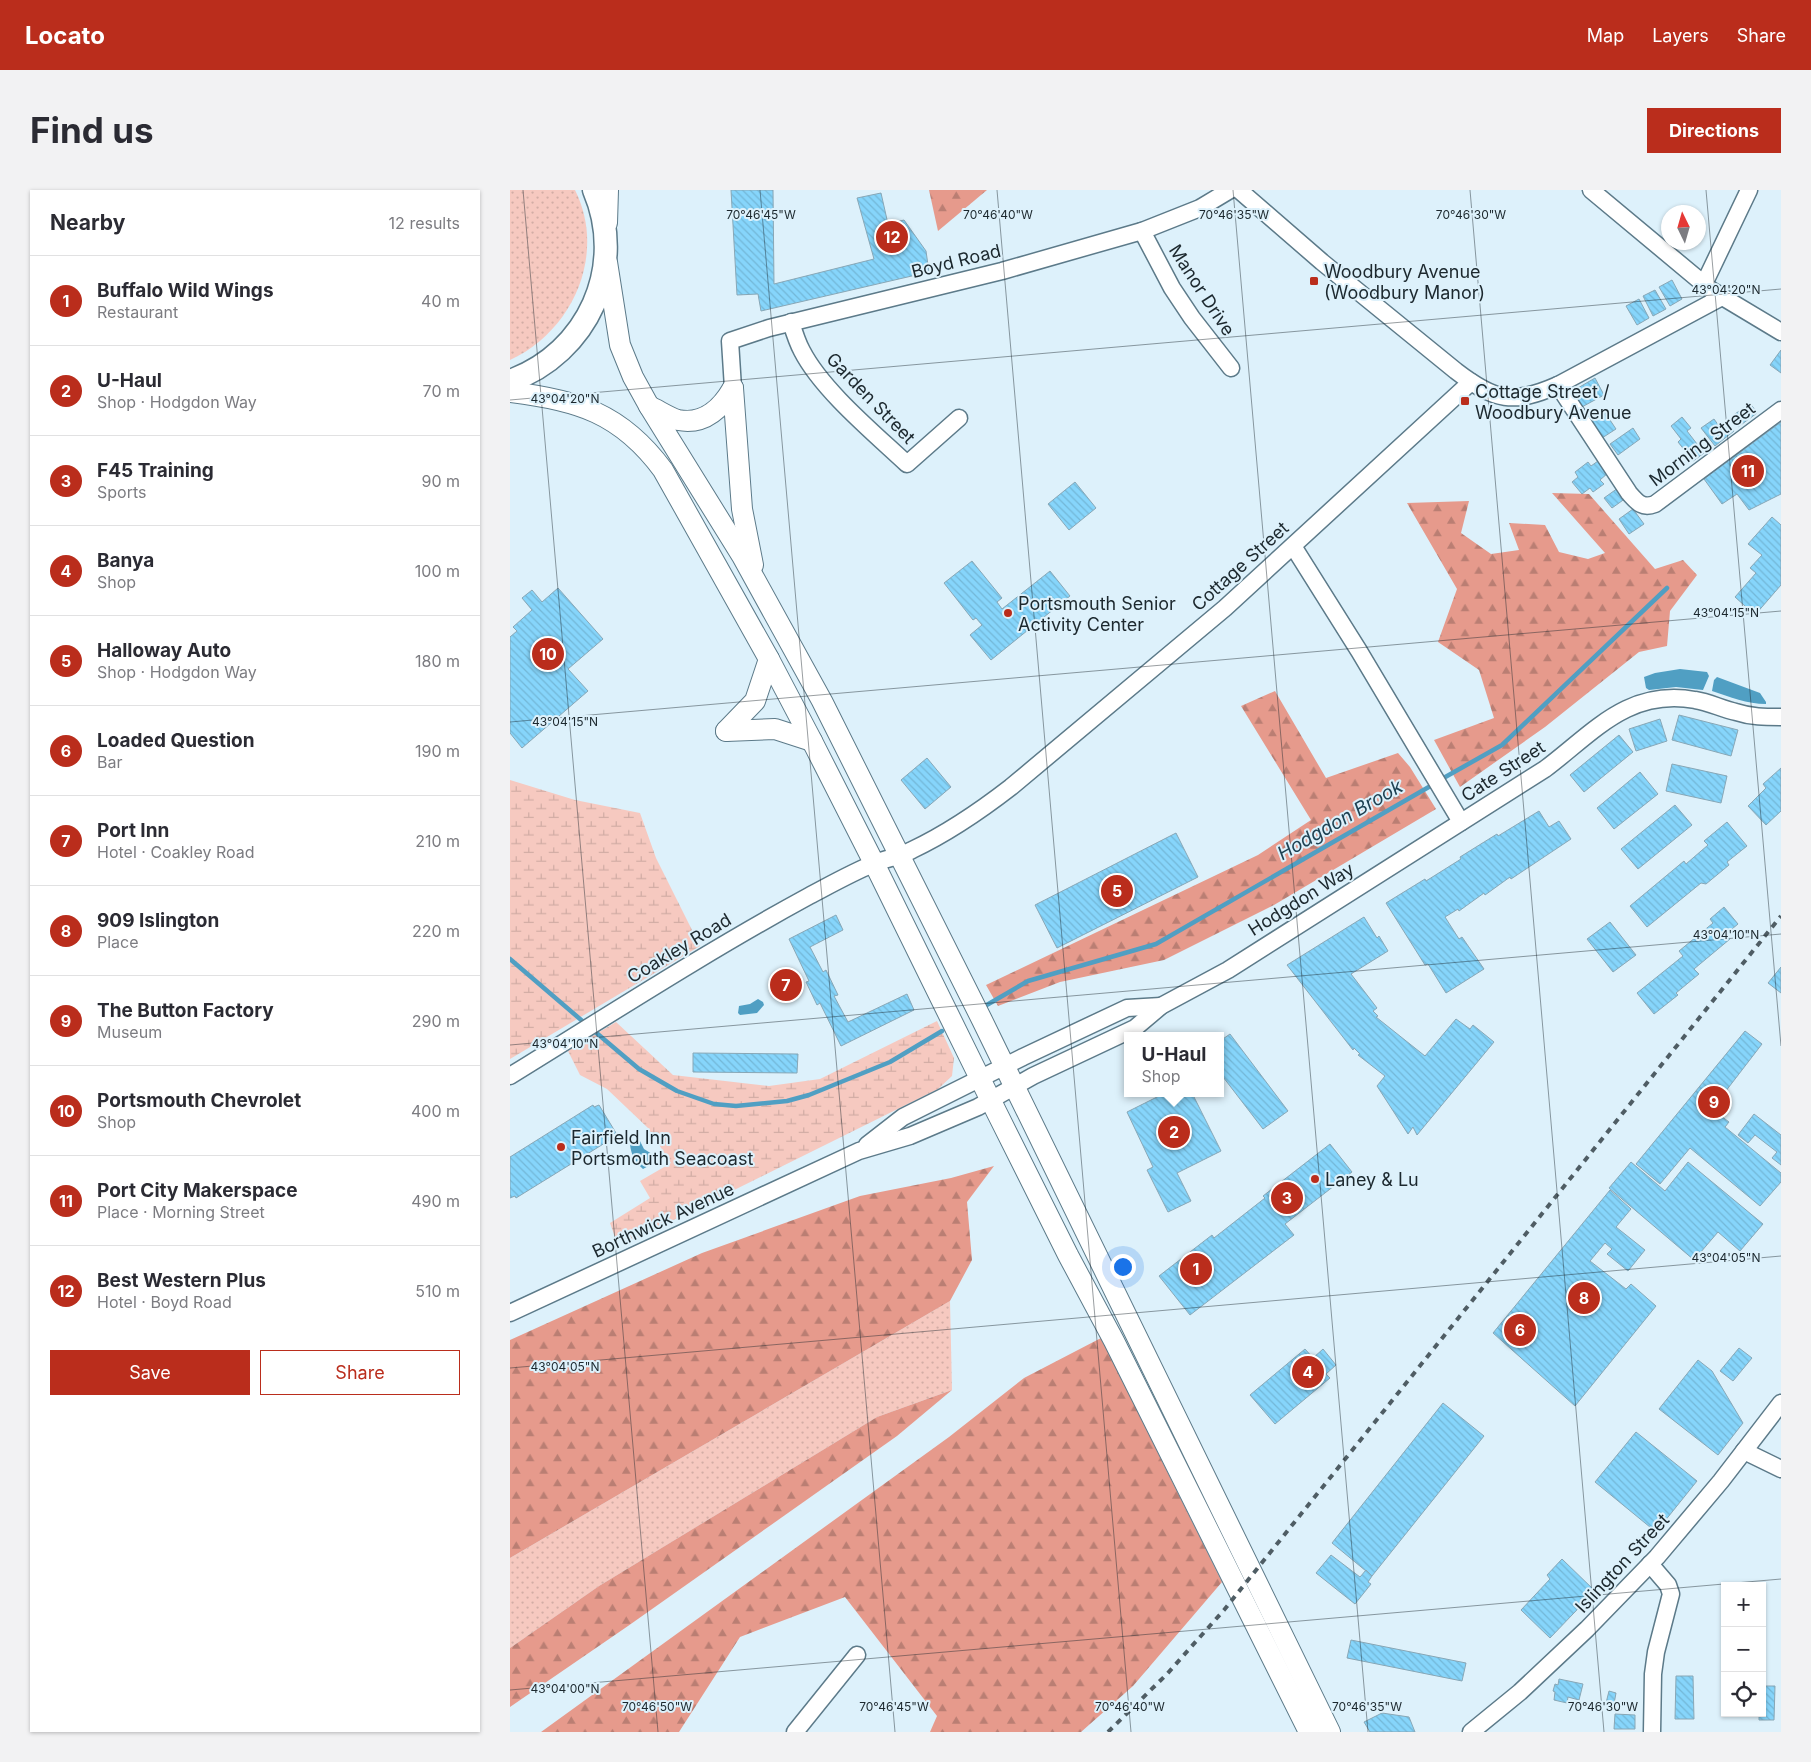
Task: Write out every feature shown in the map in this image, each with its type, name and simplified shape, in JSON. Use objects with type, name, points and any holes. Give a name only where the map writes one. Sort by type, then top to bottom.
[{"type":"highway","points":[[510,381],[551,360],[576,334],[586,320],[600,287],[606,252],[601,212],[594,190]]},
{"type":"main road","points":[[608,190],[606,252],[620,345],[633,377],[742,556],[822,701],[1014,1087],[1330,1732]]},
{"type":"main road","points":[[649,406],[676,419],[689,421],[715,412],[724,402],[732,388]]},
{"type":"main road","points":[[732,388],[742,509],[751,556],[763,595]]},
{"type":"main road","points":[[510,392],[588,408],[615,422],[643,445],[663,470],[769,659],[812,741],[990,1100],[1068,1255],[1114,1341],[1309,1732]]},
{"type":"main road","points":[[769,659],[755,701],[726,731],[776,729],[812,741]]},
{"type":"street","name":"Boyd Road","points":[[732,388],[730,341],[791,322],[992,273],[1142,231],[1200,208],[1230,190]]},
{"type":"street","points":[[1240,190],[1322,262],[1471,382],[1488,392],[1502,396],[1517,398],[1533,396],[1558,385],[1722,297]]},
{"type":"street","points":[[1591,190],[1704,284],[1722,297],[1781,332]]},
{"type":"street","points":[[1704,284],[1749,190]]},
{"type":"street","name":"Manor Drive","points":[[1142,231],[1172,288],[1192,318],[1231,368]]},
{"type":"street","name":"Garden Street","points":[[791,322],[802,352],[823,381],[851,411],[907,464],[959,418]]},
{"type":"street","name":"Cottage Street","points":[[874,863],[911,851],[965,820],[1011,787],[1225,608],[1471,382]]},
{"type":"street","name":"Morning Street","points":[[1558,385],[1629,492],[1642,506],[1648,507],[1655,504],[1781,410]]},
{"type":"street","name":"Cate Street","points":[[1293,546],[1427,763],[1461,822],[1545,769],[1612,716],[1639,704],[1662,700],[1688,699],[1751,716],[1781,717]]},
{"type":"street","name":"Hodgdon Way","points":[[1126,1032],[1134,1028],[1160,1006],[1228,970],[1461,822]]},
{"type":"street","name":"Coakley Road","points":[[510,1076],[754,926],[838,880],[874,863]]},
{"type":"street","name":"Hodgdon Way","points":[[1004,1067],[1127,1008],[1160,1006]]},
{"type":"street","name":"Hodgdon Way","points":[[1014,1087],[1124,1033]]},
{"type":"street","name":"Borthwick Avenue","points":[[859,1151],[903,1117],[1004,1067]]},
{"type":"street","name":"Borthwick Avenue","points":[[510,1313],[859,1151],[910,1136],[990,1100],[1014,1087]]},
{"type":"street","name":"Islington Street","points":[[1471,1732],[1520,1692],[1587,1629],[1650,1564],[1689,1521],[1781,1403]]},
{"type":"street","points":[[1744,1451],[1781,1469]]},
{"type":"street","points":[[1650,1564],[1668,1585],[1671,1594],[1656,1652],[1653,1674],[1652,1732]]},
{"type":"street","points":[[795,1732],[857,1655]]},
{"type":"green space","points":[[510,190],[575,190],[584,214],[587,239],[585,264],[578,288],[567,310],[551,330],[532,347],[510,360]]},
{"type":"green space","points":[[929,190],[987,190],[938,231]]},
{"type":"green space","points":[[1552,493],[1589,494],[1655,569],[1683,560],[1697,575],[1670,611],[1667,646],[1639,652],[1545,727],[1460,787],[1434,740],[1494,718],[1479,670],[1438,642],[1457,589],[1407,503],[1469,501],[1461,533],[1491,554],[1519,550],[1509,523],[1545,525],[1559,552],[1588,559],[1605,553]]},
{"type":"green space","points":[[1275,691],[1326,778],[1398,753],[1410,767],[1436,809],[1274,905],[1164,960],[1060,982],[998,1006],[986,985],[1258,855],[1311,820],[1241,706]]},
{"type":"green space","points":[[510,780],[575,800],[640,813],[656,858],[700,946],[510,1059]]},
{"type":"green space","points":[[937,1021],[954,1058],[952,1076],[938,1089],[635,1239],[616,1240],[610,1223],[650,1198],[640,1181],[671,1163],[648,1128],[607,1089],[580,1075],[568,1051],[616,1022],[673,1075],[769,1086],[820,1079]]},
{"type":"green space","points":[[994,1166],[967,1202],[972,1260],[950,1301],[510,1558],[510,1340],[702,1253],[860,1196],[951,1178]]},
{"type":"green space","points":[[950,1301],[952,1390],[877,1417],[599,1586],[510,1648],[510,1558]]},
{"type":"green space","points":[[1101,1338],[1222,1582],[1133,1686],[1081,1732],[930,1732],[937,1716],[845,1597],[740,1637],[679,1732],[541,1732],[949,1437],[1024,1378]]},
{"type":"green space","points":[[952,1390],[897,1436],[510,1707],[510,1648],[599,1586],[877,1417]]},
{"type":"water","points":[[1680,669],[1707,672],[1709,676],[1703,690],[1676,687],[1649,690],[1646,688],[1644,677],[1655,673]]},
{"type":"water","points":[[1717,677],[1760,693],[1766,704],[1732,698],[1712,691],[1714,680]]},
{"type":"water","points":[[758,999],[764,1005],[757,1013],[740,1015],[738,1013],[739,1006],[750,1004]]},
{"type":"water","points":[[639,1139],[644,1149],[652,1154],[652,1164],[643,1169],[631,1152],[630,1144]]},
{"type":"building","points":[[731,190],[773,190],[774,284],[874,259],[857,198],[881,193],[888,224],[904,220],[926,251],[929,272],[761,311],[758,294],[737,295]]},
{"type":"building","points":[[1672,280],[1682,299],[1670,306],[1659,287]]},
{"type":"building","points":[[1655,290],[1666,309],[1653,316],[1643,296]]},
{"type":"building","points":[[1639,299],[1649,318],[1637,325],[1626,306]]},
{"type":"building","points":[[1781,350],[1781,373],[1770,365]]},
{"type":"building","points":[[1595,378],[1604,395],[1580,408],[1571,392]]},
{"type":"building","points":[[1750,403],[1757,413],[1738,427],[1731,417]]},
{"type":"building","points":[[1604,411],[1616,429],[1602,438],[1590,420]]},
{"type":"building","points":[[1682,417],[1691,428],[1687,431],[1704,453],[1693,461],[1678,442],[1681,439],[1671,426]]},
{"type":"building","points":[[1714,419],[1719,426],[1726,421],[1734,431],[1715,446],[1701,428]]},
{"type":"building","points":[[1781,422],[1781,494],[1749,510],[1737,494],[1722,504],[1704,479]]},
{"type":"building","points":[[1633,428],[1640,439],[1618,455],[1610,444]]},
{"type":"building","points":[[1598,461],[1608,473],[1600,480],[1604,484],[1593,492],[1590,488],[1582,494],[1572,482],[1578,477],[1575,472],[1588,462],[1591,466]]},
{"type":"building","points":[[1075,482],[1096,508],[1069,530],[1048,504]]},
{"type":"building","points":[[1618,488],[1626,498],[1612,508],[1604,498]]},
{"type":"building","points":[[1633,509],[1644,524],[1629,534],[1619,519]]},
{"type":"building","points":[[1772,517],[1781,525],[1781,585],[1755,615],[1735,597],[1756,573],[1750,568],[1762,555],[1748,544]]},
{"type":"building","name":"Portsmouth Senior Activity Center","points":[[972,561],[1002,598],[997,602],[1002,609],[1050,571],[1070,596],[991,660],[970,635],[982,625],[976,618],[973,620],[944,583]]},
{"type":"building","points":[[558,588],[603,639],[568,669],[588,691],[522,748],[510,733],[510,637],[517,631],[513,627],[532,610],[522,598],[532,590],[542,602]]},
{"type":"building","points":[[1679,715],[1738,730],[1731,756],[1672,740]]},
{"type":"building","points":[[1660,719],[1667,741],[1636,751],[1629,729]]},
{"type":"building","points":[[1619,735],[1633,752],[1584,792],[1570,775]]},
{"type":"building","points":[[927,758],[951,787],[925,809],[901,780]]},
{"type":"building","points":[[1672,764],[1727,776],[1721,803],[1666,791]]},
{"type":"building","points":[[1781,768],[1781,811],[1766,825],[1748,806],[1766,788],[1763,784]]},
{"type":"building","points":[[1640,772],[1658,794],[1614,829],[1597,808]]},
{"type":"building","points":[[1675,805],[1692,825],[1638,869],[1621,849]]},
{"type":"building","points":[[1539,811],[1549,827],[1559,821],[1571,839],[1511,879],[1510,877],[1459,911],[1458,909],[1445,917],[1459,939],[1462,937],[1484,969],[1446,993],[1428,964],[1425,965],[1386,903],[1425,879],[1426,881],[1497,834],[1498,836]]},
{"type":"building","points":[[1727,822],[1747,846],[1727,862],[1729,865],[1706,884],[1701,883],[1647,927],[1630,906],[1684,861],[1686,864],[1708,845],[1704,841]]},
{"type":"building","points":[[1176,833],[1198,877],[1057,948],[1035,905]]},
{"type":"building","points":[[1724,907],[1738,924],[1726,934],[1730,939],[1694,969],[1699,974],[1676,993],[1678,995],[1654,1014],[1637,993],[1683,956],[1679,951],[1713,923],[1710,919]]},
{"type":"building","points":[[836,915],[843,930],[810,947],[823,972],[826,970],[838,995],[834,996],[848,1022],[907,994],[914,1010],[841,1046],[820,1003],[817,1005],[806,982],[809,981],[789,939]]},
{"type":"building","points":[[1364,917],[1388,951],[1351,974],[1377,1008],[1373,1011],[1378,1016],[1376,1017],[1425,1056],[1456,1019],[1470,1029],[1473,1025],[1494,1042],[1417,1135],[1413,1127],[1408,1134],[1377,1086],[1385,1076],[1358,1055],[1360,1054],[1354,1048],[1353,1050],[1287,965]]},
{"type":"building","points":[[1610,922],[1636,955],[1613,972],[1587,939]]},
{"type":"building","points":[[1781,967],[1781,993],[1768,983]]},
{"type":"building","points":[[1745,1031],[1762,1044],[1712,1109],[1729,1122],[1725,1127],[1781,1173],[1781,1182],[1760,1206],[1690,1148],[1660,1184],[1636,1164]]},
{"type":"building","points":[[1230,1034],[1288,1111],[1263,1129],[1224,1078],[1224,1038]]},
{"type":"building","points":[[693,1053],[798,1054],[797,1073],[693,1072]]},
{"type":"building","points":[[1157,1097],[1194,1097],[1221,1151],[1177,1173],[1191,1201],[1168,1212],[1147,1170],[1153,1167],[1127,1112]]},
{"type":"building","name":"Fairfield Inn Portsmouth Seacoast","points":[[593,1105],[594,1107],[599,1105],[616,1133],[612,1136],[613,1138],[516,1198],[515,1196],[510,1198],[510,1157]]},
{"type":"building","points":[[1754,1114],[1781,1135],[1781,1165],[1772,1158],[1777,1152],[1755,1135],[1748,1143],[1738,1135]]},
{"type":"building","points":[[1330,1144],[1352,1172],[1285,1224],[1294,1235],[1190,1315],[1159,1276],[1212,1235],[1214,1238],[1265,1198],[1263,1196]]},
{"type":"building","points":[[1631,1162],[1665,1191],[1688,1162],[1763,1224],[1740,1251],[1718,1232],[1694,1260],[1609,1188]]},
{"type":"building","points":[[1610,1190],[1631,1209],[1616,1227],[1645,1250],[1628,1271],[1607,1254],[1612,1249],[1605,1243],[1590,1261],[1626,1289],[1631,1284],[1656,1306],[1575,1406],[1493,1333]]},
{"type":"building","points":[[1739,1348],[1752,1358],[1733,1381],[1720,1371]]},
{"type":"building","points":[[1305,1349],[1313,1358],[1323,1349],[1336,1365],[1326,1374],[1330,1378],[1275,1424],[1250,1395]]},
{"type":"building","points":[[1698,1360],[1712,1371],[1743,1423],[1718,1455],[1659,1409]]},
{"type":"building","points":[[1443,1403],[1484,1436],[1372,1576],[1332,1543]]},
{"type":"building","points":[[1636,1432],[1697,1481],[1656,1532],[1595,1482]]},
{"type":"building","points":[[1331,1555],[1360,1577],[1366,1570],[1372,1576],[1368,1582],[1371,1584],[1355,1604],[1316,1573]]},
{"type":"building","points":[[1562,1559],[1595,1591],[1550,1638],[1521,1610],[1550,1579],[1547,1575]]},
{"type":"building","points":[[1351,1640],[1466,1663],[1462,1681],[1347,1658]]},
{"type":"building","points":[[1676,1676],[1693,1676],[1694,1719],[1675,1719]]},
{"type":"building","points":[[1559,1679],[1583,1684],[1579,1700],[1568,1697],[1567,1703],[1554,1700],[1555,1692],[1553,1691],[1555,1684],[1558,1685]]},
{"type":"building","points":[[1766,1686],[1775,1686],[1774,1720],[1759,1720],[1759,1717],[1766,1717]]},
{"type":"building","points":[[1609,1691],[1616,1693],[1614,1704],[1606,1703]]},
{"type":"building","points":[[1382,1713],[1409,1717],[1415,1732],[1370,1732],[1364,1722]]},
{"type":"building","points":[[1615,1714],[1635,1715],[1635,1729],[1614,1729]]},
{"type":"waterway","name":"Hodgdon Brook","points":[[1440,780],[1502,745],[1667,588]]},
{"type":"waterway","name":"Hodgdon Brook","points":[[985,1006],[1028,981],[1156,944],[1434,784]]},
{"type":"waterway","name":"Hodgdon Brook","points":[[510,959],[587,1025]]},
{"type":"waterway","name":"Hodgdon Brook","points":[[593,1030],[639,1069],[677,1091],[714,1104],[736,1106],[787,1101],[809,1095],[890,1062],[942,1031]]},
{"type":"railway","points":[[1108,1732],[1167,1674],[1224,1610],[1781,916]]},
{"type":"place","name":"Best Western Plus","points":[[892,237]]},
{"type":"place","name":"Woodbury Avenue (Woodbury Manor)","points":[[1314,281]]},
{"type":"place","name":"Cottage Street / Woodbury Avenue","points":[[1465,401]]},
{"type":"place","name":"Port City Makerspace","points":[[1748,471]]},
{"type":"place","name":"Portsmouth Senior Activity Center","points":[[1008,613]]},
{"type":"place","name":"Portsmouth Chevrolet","points":[[548,654]]},
{"type":"place","name":"Halloway Auto","points":[[1117,891]]},
{"type":"place","name":"Port Inn","points":[[786,985]]},
{"type":"place","name":"The Button Factory","points":[[1714,1102]]},
{"type":"place","name":"U-Haul","points":[[1174,1132]]},
{"type":"place","name":"Fairfield Inn Portsmouth Seacoast","points":[[561,1147]]},
{"type":"place","name":"Laney & Lu","points":[[1315,1179]]},
{"type":"place","name":"F45 Training","points":[[1287,1198]]},
{"type":"place","name":"Buffalo Wild Wings","points":[[1196,1269]]},
{"type":"place","name":"909 Islington","points":[[1584,1298]]},
{"type":"place","name":"Loaded Question","points":[[1520,1330]]},
{"type":"place","name":"Banya","points":[[1308,1372]]}]
